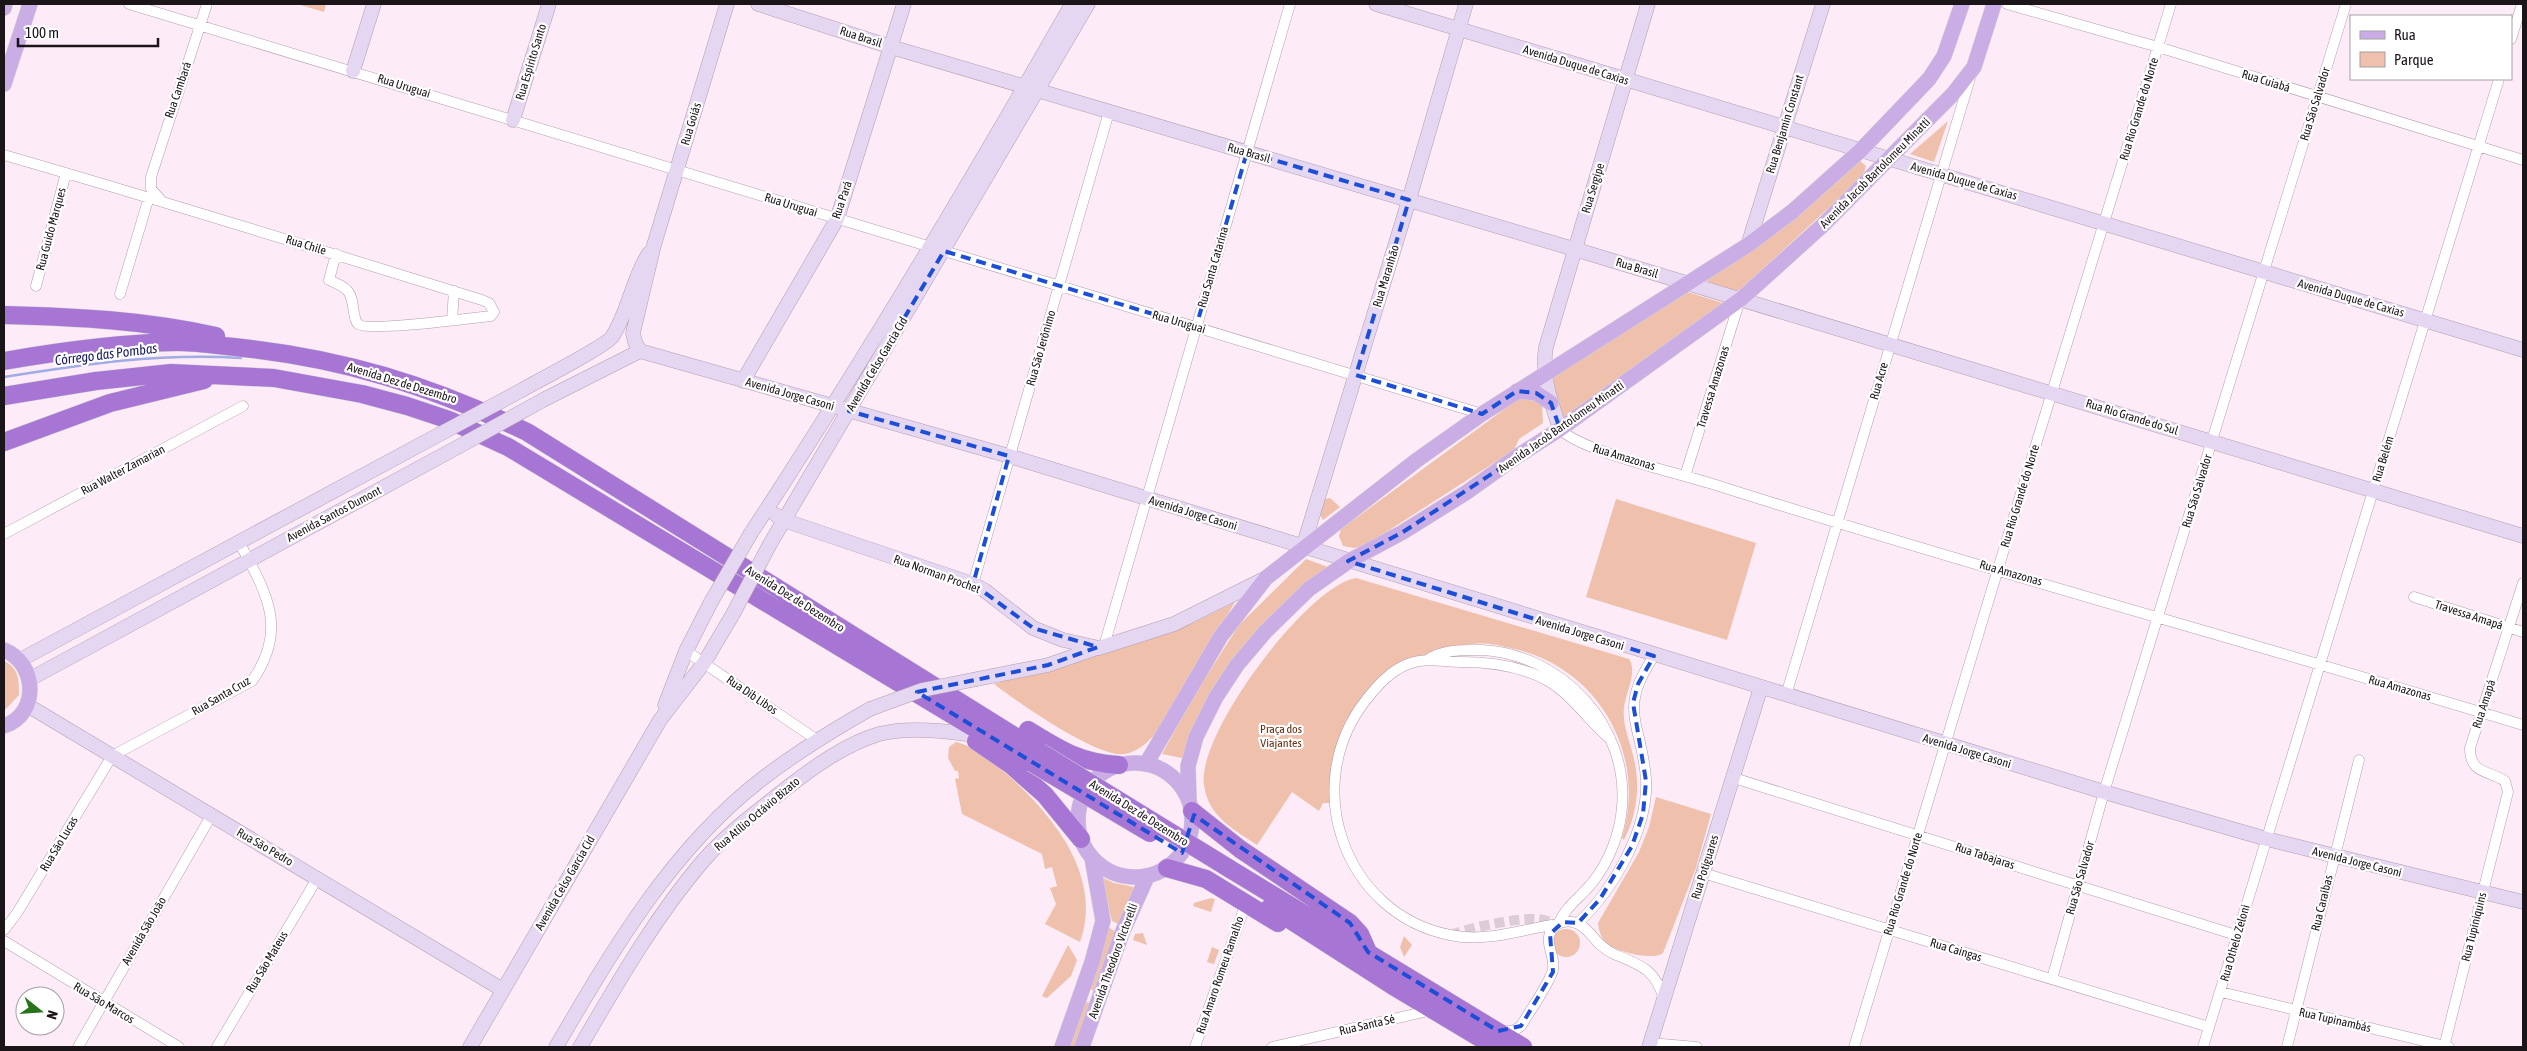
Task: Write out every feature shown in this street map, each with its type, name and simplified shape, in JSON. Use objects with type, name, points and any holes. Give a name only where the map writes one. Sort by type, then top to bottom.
[{"type":"highway","points":[[4,315],[116,319],[162,324],[279,352]]},
{"type":"highway","name":"Avenida Dez de Dezembro","points":[[4,361],[96,347],[178,342],[279,352],[322,360],[418,386],[470,405],[527,432],[938,696],[1497,1039]]},
{"type":"highway","name":"Avenida Dez de Dezembro","points":[[4,396],[96,381],[171,373],[227,375],[274,378],[362,394],[449,420],[508,447],[938,696]]},
{"type":"highway","points":[[4,442],[110,403],[227,375]]},
{"type":"highway","points":[[938,696],[966,734],[1010,765],[1044,795],[1081,840]]},
{"type":"highway","points":[[938,696],[963,697],[1006,717],[1077,758],[1094,764],[1119,765]]},
{"type":"highway","points":[[1168,868],[1206,879],[1326,953],[1364,958],[1360,934],[1350,923],[1240,849],[1190,805]]},
{"type":"highway","name":"Avenida Dez de Dezembro","points":[[1364,958],[1432,1010],[1497,1039],[1523,1047]]},
{"type":"main road","points":[[4,8],[5,4]]},
{"type":"main road","points":[[4,84],[30,4]]},
{"type":"main road","points":[[1146,764],[1220,636],[1266,578],[1303,547],[1482,414],[1748,245],[1793,211],[1860,151],[1928,80],[1944,56],[1962,4]]},
{"type":"main road","points":[[1974,67],[1994,4]]},
{"type":"main road","name":"Avenida Jacob Bartolomeu Minatti","points":[[1190,805],[1188,766],[1196,737],[1221,689],[1265,632],[1309,589],[1348,561],[1403,532],[1560,429],[1741,299],[1823,225],[1953,94],[1974,67]]},
{"type":"main road","points":[[1516,391],[1536,393],[1551,404]]},
{"type":"main road","points":[[4,650],[20,660],[30,679],[27,705],[20,716],[4,726]]},
{"type":"main road","points":[[1133,763],[1160,768],[1182,786],[1190,805],[1190,837],[1181,854],[1168,868],[1147,877],[1123,877],[1101,866],[1092,858],[1081,840],[1079,813],[1085,794],[1096,778],[1119,765],[1133,763]]},
{"type":"main road","name":"Avenida Theodoro Victorelli","points":[[1062,1047],[1092,962],[1103,920],[1092,858]]},
{"type":"main road","name":"Avenida Theodoro Victorelli","points":[[1082,1047],[1125,925],[1147,877]]},
{"type":"street","name":"Rua Uruguai","points":[[129,4],[1482,414]]},
{"type":"street","name":"Rua Cambará","points":[[151,177],[207,4]]},
{"type":"street","points":[[353,71],[374,4]]},
{"type":"street","name":"Rua Espírito Santo","points":[[513,120],[549,4]]},
{"type":"street","name":"Rua Goiás","points":[[640,351],[633,333],[654,245],[727,4]]},
{"type":"street","name":"Rua Brasil","points":[[758,4],[891,47],[1741,299]]},
{"type":"street","name":"Rua Pará","points":[[743,381],[837,219],[904,4]]},
{"type":"street","name":"Avenida Celso Garcia Cid","points":[[660,720],[686,651],[708,607],[751,533],[834,407],[889,315],[944,251],[1039,90],[1070,22],[1072,4]]},
{"type":"street","name":"Avenida Celso Garcia Cid","points":[[470,1047],[660,720],[704,663],[733,614],[783,520],[899,326],[930,246],[972,175],[1025,86],[1070,22],[1088,4]]},
{"type":"street","name":"Rua Santa Catarina","points":[[1102,647],[1290,4]]},
{"type":"street","name":"Avenida Duque de Caxias","points":[[1376,4],[1785,129],[2103,222],[2523,350]]},
{"type":"street","name":"Rua Maranhão","points":[[1303,547],[1409,200],[1466,4]]},
{"type":"street","name":"Rua Sergipe","points":[[1545,373],[1546,347],[1648,4]]},
{"type":"street","name":"Rua Benjamin Constant","points":[[1748,245],[1823,4]]},
{"type":"street","name":"Rua Cuiabá","points":[[2007,4],[2158,47],[2523,160]]},
{"type":"street","name":"Rua Rio Grande do Norte","points":[[1854,1047],[2103,222],[2171,4]]},
{"type":"street","name":"Rua São Salvador","points":[[2052,979],[2104,792],[2346,4]]},
{"type":"street","points":[[2512,36],[2522,4]]},
{"type":"street","name":"Rua Acre","points":[[1786,695],[1940,174],[1974,67]]},
{"type":"street","name":"Rua Belém","points":[[2267,839],[2499,80]]},
{"type":"street","name":"Rua São Jerônimo","points":[[973,584],[1110,112]]},
{"type":"street","name":"Rua Chile","points":[[4,155],[149,197],[336,254],[454,291],[489,303],[494,312],[491,316],[383,327],[358,324],[350,292],[345,287],[329,280],[336,254]]},
{"type":"street","name":"Rua Guido Marques","points":[[36,286],[66,173]]},
{"type":"street","points":[[972,175],[984,182]]},
{"type":"street","points":[[126,191],[141,186],[151,177]]},
{"type":"street","points":[[151,177],[151,189],[162,201]]},
{"type":"street","points":[[120,294],[149,197]]},
{"type":"street","name":"Rua Goiás","points":[[611,339],[623,314],[638,270],[654,245]]},
{"type":"street","points":[[452,320],[454,291]]},
{"type":"street","name":"Rua Rio Grande do Sul","points":[[1741,299],[2523,536]]},
{"type":"street","name":"Travessa Amazonas","points":[[1686,476],[1741,299]]},
{"type":"street","points":[[889,315],[899,326]]},
{"type":"street","name":"Avenida Santos Dumont","points":[[20,660],[522,390],[611,339]]},
{"type":"street","name":"Avenida Jorge Casoni","points":[[640,351],[1009,456],[1654,656],[2104,792],[2334,857],[2523,902]]},
{"type":"street","name":"Avenida Santos Dumont","points":[[30,679],[543,400],[640,351]]},
{"type":"street","points":[[1545,373],[1551,404],[1560,429]]},
{"type":"street","name":"Rua Walter Zamarian","points":[[4,534],[243,406]]},
{"type":"street","name":"Rua Amazonas","points":[[1560,429],[1566,436],[1589,446],[1837,523],[2523,725]]},
{"type":"street","name":"Rua Norman Prochet","points":[[767,509],[783,520],[973,584],[984,590],[1034,628],[1063,640],[1102,647],[1174,624],[1266,578]]},
{"type":"street","name":"Rua Santa Cruz","points":[[112,756],[252,681],[263,666],[273,628],[268,600],[239,542]]},
{"type":"street","name":"Rua Amapá","points":[[2504,808],[2508,792],[2505,781],[2479,769],[2473,764],[2470,748],[2523,583]]},
{"type":"street","name":"Travessa Amapá","points":[[2414,597],[2523,632]]},
{"type":"street","points":[[708,607],[708,622],[715,628],[724,628]]},
{"type":"street","points":[[556,1047],[602,969],[673,869],[708,829],[761,780],[817,740],[870,709],[922,690],[1048,665],[1102,647]]},
{"type":"street","name":"Rua Dib Libos","points":[[686,651],[817,740]]},
{"type":"street","points":[[1578,923],[1600,899],[1632,846],[1643,814],[1646,791],[1645,766],[1633,719],[1633,703],[1638,684],[1654,656]]},
{"type":"street","points":[[1497,1039],[1521,1026],[1553,972],[1548,940],[1550,934],[1558,924],[1565,910],[1598,874],[1611,852],[1622,807],[1621,774],[1618,755],[1609,738],[1562,692],[1533,674],[1489,663],[1427,660],[1402,666],[1385,679],[1356,712],[1345,734],[1336,767],[1334,799],[1337,821],[1352,865],[1376,896],[1395,913],[1411,924],[1451,936],[1488,937],[1558,924],[1568,921],[1578,923],[1589,932],[1599,946],[1647,970],[1658,982],[1664,1000]]},
{"type":"street","name":"Rua Potiguares","points":[[1649,1045],[1761,687]]},
{"type":"street","name":"Rua São Pedro","points":[[27,705],[211,816],[318,877],[503,990]]},
{"type":"street","name":"Rua Atílio Octávio Bizato","points":[[580,1047],[655,926],[696,870],[723,840],[767,804],[818,765],[849,747],[878,735],[904,730],[966,734]]},
{"type":"street","name":"Rua São Lucas","points":[[4,930],[18,913],[112,756]]},
{"type":"street","name":"Rua Caraíbas","points":[[2287,1047],[2359,760]]},
{"type":"street","name":"Rua Tabajaras","points":[[1734,778],[2236,935]]},
{"type":"street","name":"Rua Tupiniquins","points":[[2446,1047],[2482,892],[2504,808]]},
{"type":"street","name":"Avenida São João","points":[[78,1047],[211,816]]},
{"type":"street","name":"Rua Othelo Zeloni","points":[[2203,1047],[2267,839]]},
{"type":"street","name":"Rua Caingas","points":[[1703,873],[2209,1027]]},
{"type":"street","name":"Rua São Mateus","points":[[217,1047],[318,877]]},
{"type":"street","name":"Rua Amaro Romeu Ramalho","points":[[1195,1047],[1246,903]]},
{"type":"street","points":[[4,930],[4,940]]},
{"type":"street","name":"Rua São Marcos","points":[[4,940],[103,1003],[179,1047]]},
{"type":"street","name":"Rua Tupinambás","points":[[2221,992],[2446,1047]]},
{"type":"street","name":"Rua Santa Sé","points":[[1272,1047],[1432,1010]]},
{"type":"street","points":[[1649,1045],[1698,1047]]},
{"type":"highlighted area","points":[[1247,152],[1409,200],[1356,375],[1482,414],[1517,391],[1536,393],[1551,403],[1560,429],[1403,532],[1348,561],[1654,656],[1638,684],[1633,703],[1646,781],[1643,814],[1632,846],[1600,899],[1578,923],[1563,922],[1550,934],[1553,972],[1521,1026],[1498,1031],[1368,952],[1350,923],[1194,815],[1182,853],[917,692],[1048,665],[1098,647],[1033,628],[973,584],[1009,456],[849,411],[944,251],[1196,327]]},
{"type":"green space","points":[[297,4],[326,4],[324,12]]},
{"type":"green space","points":[[1948,121],[1934,162],[1910,154]]},
{"type":"green space","points":[[1859,160],[1866,166],[1863,176],[1741,289],[1736,291],[1708,282],[1707,278]]},
{"type":"green space","points":[[1684,291],[1726,304],[1562,420],[1551,377]]},
{"type":"green space","points":[[1529,396],[1542,405],[1543,423],[1519,439],[1514,450],[1366,545],[1354,548],[1343,546],[1339,536],[1341,529],[1521,397]]},
{"type":"green space","points":[[1330,498],[1340,507],[1323,520],[1320,515],[1325,499]]},
{"type":"green space","points":[[1616,499],[1756,543],[1727,640],[1586,597]]},
{"type":"green space","points":[[1306,559],[1328,567],[1270,616],[1217,682],[1182,758],[1162,754],[1195,694],[1239,625]]},
{"type":"green space","name":"Praça dos Viajantes","points":[[1356,578],[1629,659],[1632,677],[1625,702],[1624,715],[1634,757],[1637,794],[1634,813],[1624,840],[1622,838],[1628,806],[1628,775],[1621,745],[1608,718],[1591,693],[1568,673],[1541,658],[1510,648],[1482,643],[1451,648],[1396,669],[1387,675],[1347,725],[1331,803],[1323,803],[1319,811],[1292,792],[1257,845],[1223,821],[1206,796],[1204,785],[1206,762],[1217,733],[1259,666],[1284,634],[1310,607],[1335,587]]},
{"type":"green space","points":[[1235,602],[1161,727],[1146,744],[1131,752],[1125,754],[1113,753],[1096,748],[1077,739],[1038,715],[994,684],[1193,623]]},
{"type":"green space","points":[[4,661],[13,667],[17,675],[19,695],[4,711]]},
{"type":"green space","points":[[956,742],[982,754],[1022,788],[1055,826],[1069,847],[1079,870],[1085,893],[1086,917],[1080,942],[1045,924],[1056,904],[1050,888],[1057,886],[1052,867],[1045,869],[1042,854],[962,814],[955,779],[959,778],[958,771],[955,771],[948,758],[949,747]]},
{"type":"green space","points":[[1656,797],[1711,814],[1696,868],[1663,953],[1644,956],[1627,952],[1608,944],[1601,935],[1598,923],[1639,852],[1649,827]]},
{"type":"green space","points":[[1101,877],[1114,883],[1134,887],[1118,924],[1112,921]]},
{"type":"green space","points":[[1211,898],[1215,899],[1211,912],[1193,906],[1194,903]]},
{"type":"green space","points":[[1108,927],[1116,932],[1093,991],[1090,988]]},
{"type":"green space","points":[[1566,929],[1576,933],[1580,943],[1576,953],[1566,957],[1556,953],[1552,943],[1556,933]]},
{"type":"green space","points":[[1143,933],[1147,945],[1133,940],[1135,934]]},
{"type":"green space","points":[[1404,936],[1412,945],[1404,957],[1400,947]]},
{"type":"green space","points":[[1068,945],[1077,960],[1071,976],[1047,998],[1042,996]]},
{"type":"green space","points":[[1212,947],[1219,950],[1214,964],[1207,962]]},
{"type":"green space","points":[[1088,1002],[1090,1004],[1075,1047],[1069,1047],[1085,1003]]},
{"type":"waterway","name":"Córrego das Pombas","points":[[4,377],[151,358],[241,358]]},
{"type":"tunnel","points":[[1451,935],[1517,920],[1538,919],[1558,924]]}]
